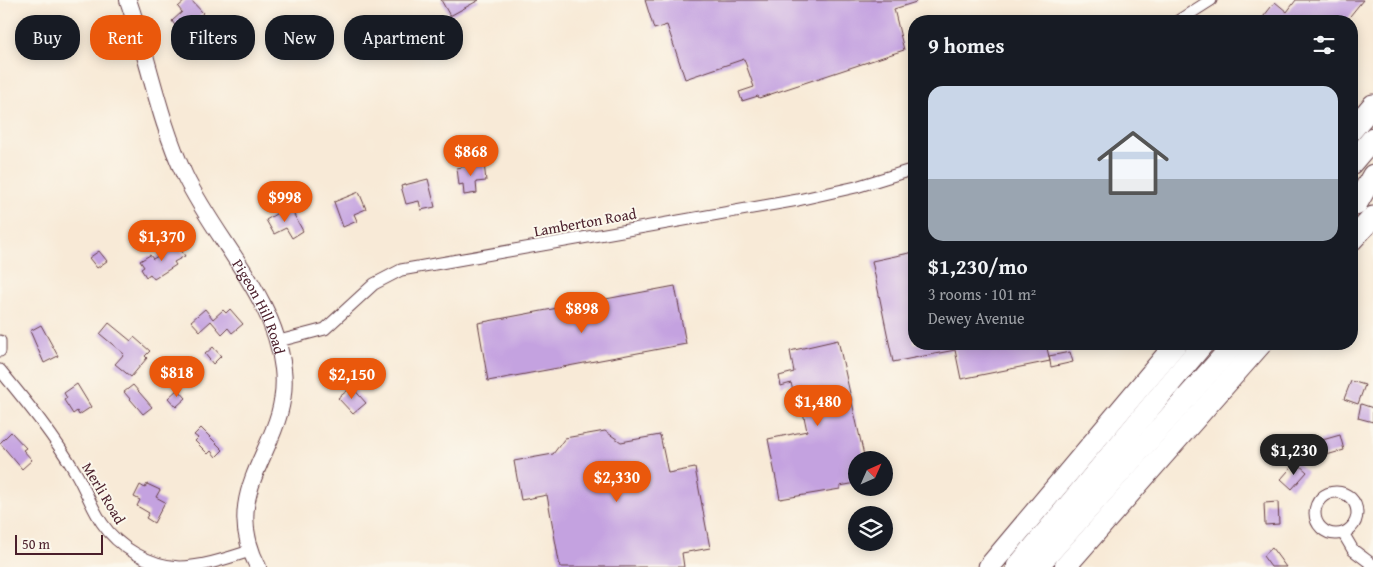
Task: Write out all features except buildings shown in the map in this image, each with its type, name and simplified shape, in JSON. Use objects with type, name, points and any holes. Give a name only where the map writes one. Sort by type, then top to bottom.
[{"type":"highway","points":[[1358,123],[1373,105]]},
{"type":"highway","points":[[1358,156],[1373,138]]},
{"type":"highway","points":[[1358,157],[1373,143]]},
{"type":"highway","points":[[1360,211],[1373,175]]},
{"type":"highway","points":[[1360,211],[1373,185]]},
{"type":"highway","points":[[989,567],[1171,350]]},
{"type":"highway","points":[[1017,567],[1198,350]]},
{"type":"highway","points":[[1037,567],[1229,350]]},
{"type":"highway","points":[[1065,567],[1256,350]]},
{"type":"street","name":"Pigeon Hill Road","points":[[128,0],[172,144],[184,175],[202,209],[245,272],[279,341],[285,391],[279,419],[254,472],[244,510],[245,531],[250,552],[258,567]]},
{"type":"street","points":[[1187,15],[1211,0]]},
{"type":"street","name":"Lamberton Road","points":[[279,341],[325,329],[374,284],[401,270],[798,200],[856,187],[908,171]]},
{"type":"street","points":[[0,342],[0,351]]},
{"type":"street","name":"Merli Road","points":[[0,370],[40,417],[76,475],[102,523],[116,540],[133,553],[162,565],[180,567],[226,559],[250,552]]},
{"type":"street","points":[[1343,533],[1353,550],[1373,565]]}]
